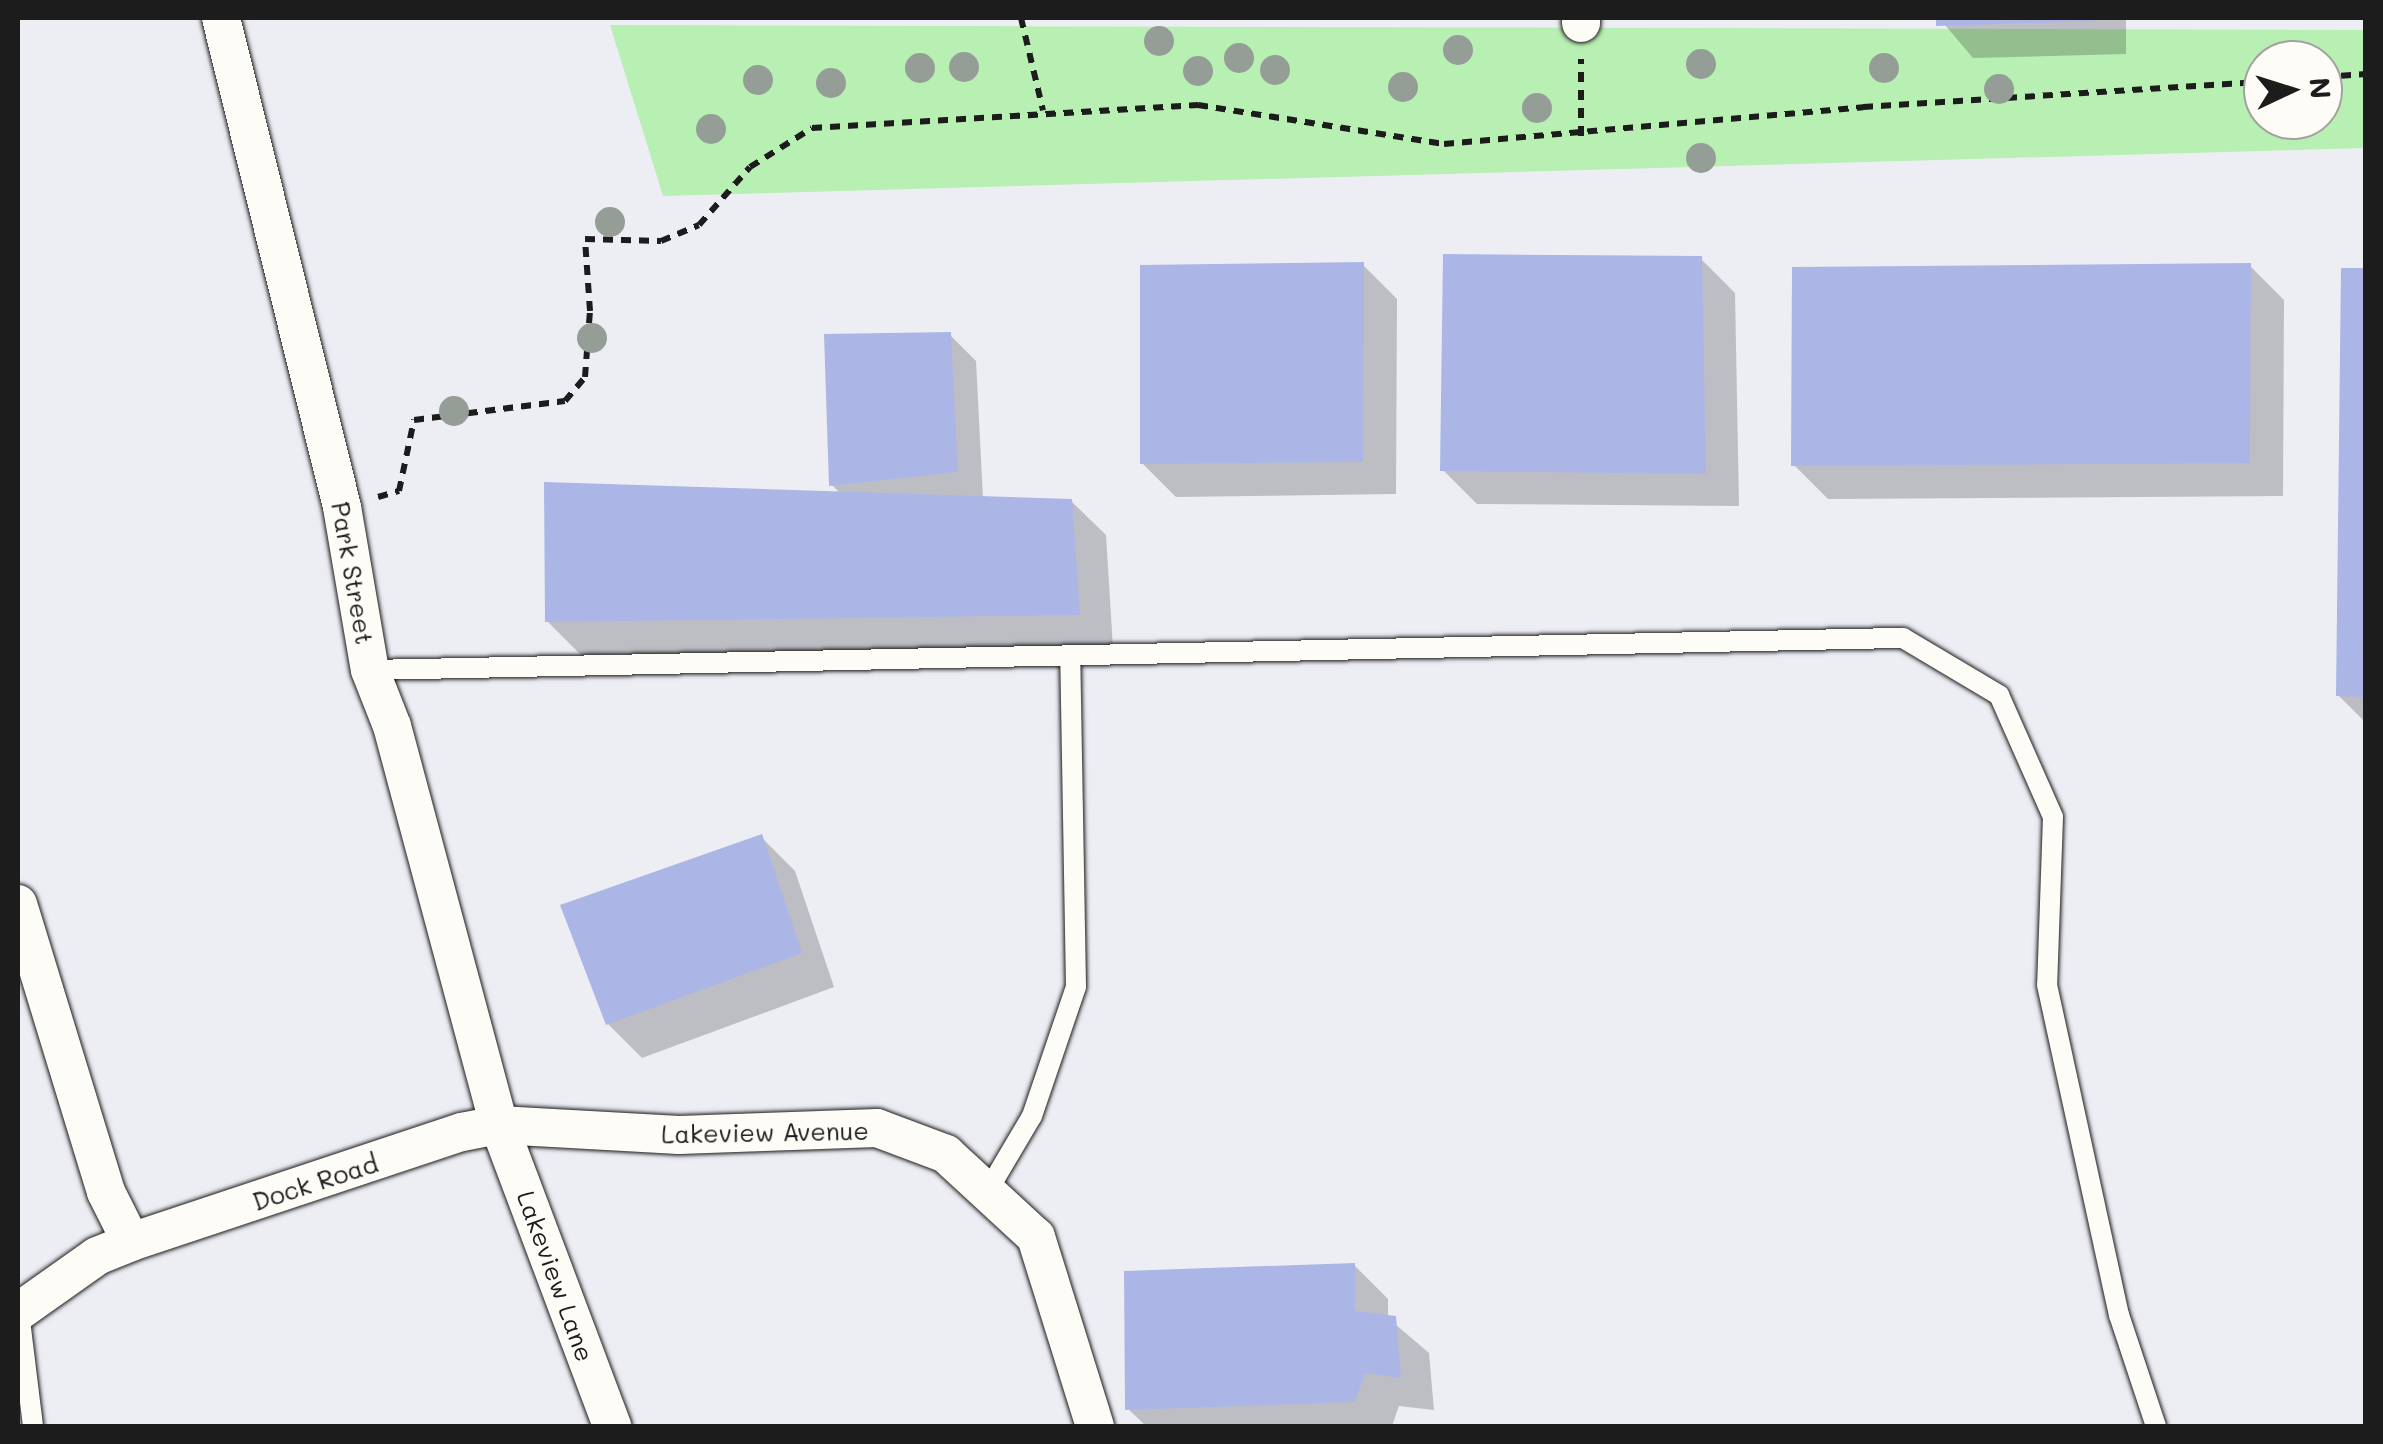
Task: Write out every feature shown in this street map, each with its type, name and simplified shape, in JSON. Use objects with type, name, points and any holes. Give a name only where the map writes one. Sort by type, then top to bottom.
[{"type":"street","name":"Park Street","points":[[221,18],[342,507],[370,670],[392,726],[499,1125]]},
{"type":"street","points":[[18,904],[106,1192],[131,1242]]},
{"type":"street","name":"Lakeview Avenue","points":[[499,1125],[679,1135],[877,1128],[946,1154],[1036,1237],[1095,1426]]},
{"type":"street","name":"Dock Road","points":[[18,1312],[97,1256],[131,1242],[499,1125]]},
{"type":"street","name":"Lakeview Lane","points":[[499,1125],[612,1426]]},
{"type":"lane","points":[[370,670],[1903,638],[1999,696],[2053,817],[2046,985],[2118,1314],[2156,1426]]},
{"type":"lane","points":[[987,1192],[1032,1116],[1076,988],[1070,656]]},
{"type":"lane","points":[[18,1312],[33,1426]]},
{"type":"path","points":[[1021,18],[1042,110]]},
{"type":"path","points":[[1581,20],[1581,136]]},
{"type":"path","points":[[342,507],[399,491],[414,420],[565,401],[585,377],[590,311],[584,239],[660,241],[698,224],[750,167],[812,128],[1042,110],[1198,105],[1444,144],[1581,136],[1862,107],[2243,83]]},
{"type":"green space","points":[[610,25],[2365,30],[2365,148],[663,196]]},
{"type":"building","points":[[1936,18],[2092,18],[2092,21],[1936,26]]},
{"type":"building","points":[[1443,254],[1702,256],[1706,474],[1440,471]]},
{"type":"building","points":[[1364,262],[1363,462],[1140,464],[1140,265]]},
{"type":"building","points":[[2251,263],[2250,463],[1791,466],[1792,267]]},
{"type":"building","points":[[2341,268],[2366,268],[2366,697],[2336,696]]},
{"type":"building","points":[[951,332],[958,472],[829,486],[824,334]]},
{"type":"building","points":[[544,482],[1072,499],[1080,615],[545,622]]},
{"type":"building","points":[[762,834],[802,953],[606,1025],[560,905]]},
{"type":"building","points":[[1355,1263],[1355,1311],[1396,1316],[1401,1378],[1365,1373],[1355,1402],[1125,1410],[1124,1271]]}]
